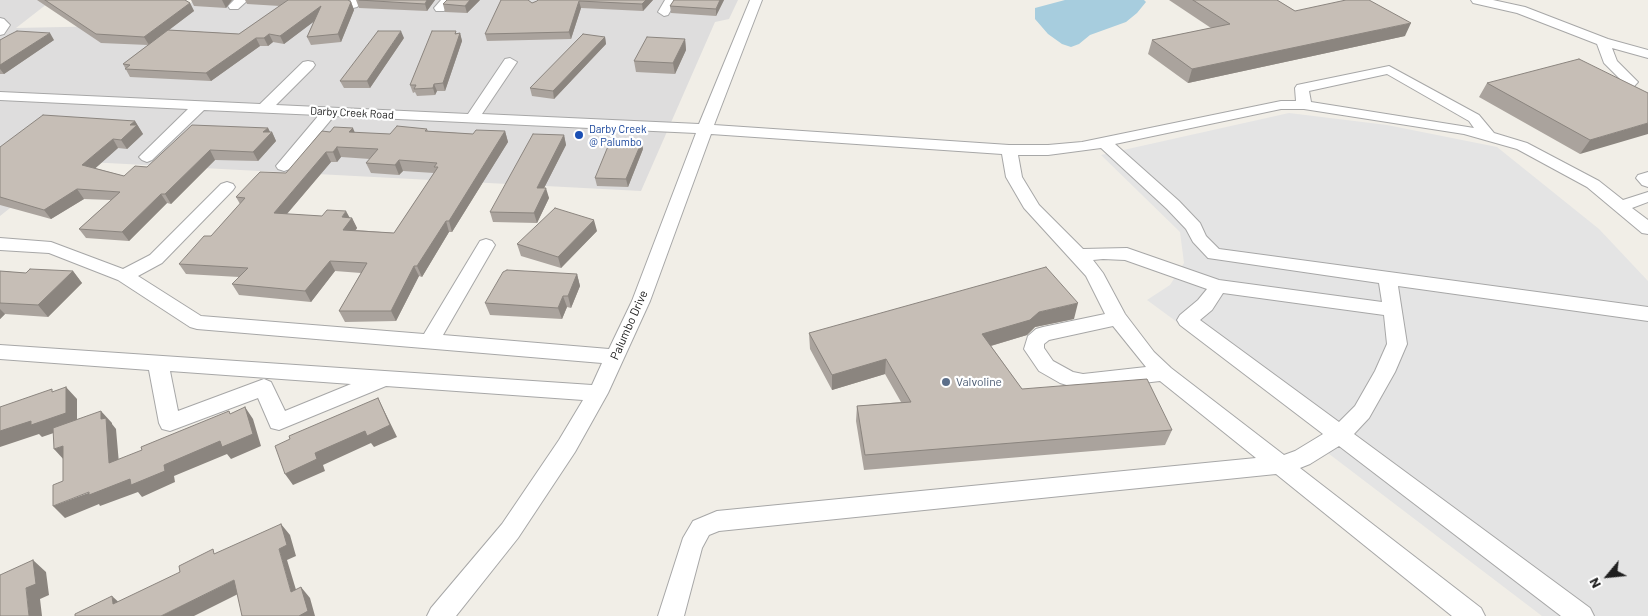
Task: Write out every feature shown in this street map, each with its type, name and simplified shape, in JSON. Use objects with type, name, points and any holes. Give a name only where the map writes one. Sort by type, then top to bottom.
[{"type":"street","points":[[664,12],[671,0]]},
{"type":"street","name":"Palumbo Drive","points":[[440,616],[515,523],[567,446],[598,393],[641,302],[705,129],[756,0]]},
{"type":"street","points":[[1477,0],[1521,10],[1603,42],[1648,54]]},
{"type":"street","points":[[0,22],[4,25],[0,31]]},
{"type":"street","points":[[1603,42],[1611,63],[1631,82],[1622,90]]},
{"type":"street","points":[[472,118],[510,62]]},
{"type":"street","points":[[264,108],[308,65]]},
{"type":"street","points":[[1304,105],[1302,88],[1389,70],[1474,118],[1489,137]]},
{"type":"street","name":"Darby Creek Road","points":[[0,96],[705,129],[1009,150],[1048,150],[1106,144],[1281,105],[1304,105],[1465,130],[1522,146],[1593,184],[1648,228]]},
{"type":"street","points":[[146,157],[201,105]]},
{"type":"street","points":[[284,166],[330,112]]},
{"type":"street","points":[[1106,144],[1173,205],[1194,227],[1198,238],[1214,254],[1648,314]]},
{"type":"street","points":[[1648,177],[1644,178],[1648,182]]},
{"type":"street","points":[[124,276],[156,259],[226,187]]},
{"type":"street","points":[[1621,206],[1648,197]]},
{"type":"street","points":[[0,244],[52,248],[124,276],[197,322],[616,357]]},
{"type":"street","points":[[430,341],[486,245]]},
{"type":"street","points":[[1079,255],[1127,254],[1218,286],[1393,310]]},
{"type":"street","points":[[671,616],[691,546],[701,528],[717,521],[1280,465],[1302,458],[1340,435],[1362,412],[1385,372],[1397,344],[1388,279]]},
{"type":"street","points":[[1117,318],[1044,334],[1035,341],[1034,349],[1046,366],[1068,378],[1084,382],[1164,373]]},
{"type":"street","points":[[0,352],[158,363],[270,379],[385,378],[598,393]]},
{"type":"street","points":[[158,363],[170,423],[270,379]]},
{"type":"street","points":[[270,379],[279,422],[385,378]]},
{"type":"lane","points":[[1009,150],[1014,177],[1032,208],[1079,255],[1094,273],[1117,318],[1147,357],[1164,373],[1472,616]]},
{"type":"lane","points":[[1218,286],[1205,305],[1187,320],[1581,616]]},
{"type":"shaded area","points":[[0,0],[52,0],[16,28],[159,25],[195,0],[738,0],[729,19],[715,22],[641,191],[69,161],[0,216]]},
{"type":"shaded area","points":[[1289,113],[1387,125],[1497,147],[1599,229],[1648,281],[1648,616],[1542,616],[1316,444],[1328,433],[1147,300],[1170,285],[1184,263],[1180,232],[1101,155]]},
{"type":"water","points":[[1065,0],[1144,0],[1146,2],[1126,22],[1090,35],[1079,44],[1071,47],[1062,44],[1048,34],[1035,19],[1035,8]]},
{"type":"building","points":[[45,0],[185,0],[190,3],[144,37],[96,34]]},
{"type":"building","points":[[288,0],[348,0],[351,2],[338,34],[307,37],[321,6],[280,36],[269,34],[264,38],[256,38],[206,73],[125,69],[130,65],[123,64],[168,30],[239,34]]},
{"type":"building","points":[[359,0],[427,0],[425,4]]},
{"type":"building","points":[[447,0],[470,0],[465,6],[443,4]]},
{"type":"building","points":[[501,0],[528,0],[532,3],[538,0],[646,0],[642,4],[579,1],[569,32],[485,34]]},
{"type":"building","points":[[674,0],[720,0],[716,9],[670,6]]},
{"type":"building","points":[[1193,0],[1277,0],[1295,11],[1346,0],[1369,0],[1411,23],[1192,69],[1152,40],[1230,24]]},
{"type":"building","points":[[17,31],[50,33],[0,65],[0,40]]},
{"type":"building","points":[[378,31],[401,31],[367,81],[340,81]]},
{"type":"building","points":[[432,31],[456,31],[455,34],[460,33],[443,83],[434,84],[433,88],[414,89],[416,85],[410,85]]},
{"type":"building","points":[[583,34],[605,37],[553,91],[530,88]]},
{"type":"building","points":[[647,37],[685,39],[673,63],[634,61]]},
{"type":"building","points":[[1579,59],[1648,93],[1648,123],[1590,140],[1487,83]]},
{"type":"building","points":[[43,115],[135,121],[130,125],[137,125],[121,140],[113,139],[82,165],[124,176],[135,166],[147,167],[192,125],[268,128],[263,132],[272,132],[253,152],[210,150],[165,194],[161,194],[122,232],[79,229],[120,192],[77,189],[44,210],[0,197],[0,147]]},
{"type":"building","points":[[397,126],[427,129],[425,131],[473,134],[476,130],[505,131],[449,221],[446,221],[417,266],[414,266],[391,311],[339,311],[367,263],[330,261],[305,291],[232,284],[248,268],[179,264],[204,236],[211,236],[245,198],[236,197],[260,172],[286,173],[322,131],[330,132],[334,127],[353,128],[349,132],[390,134]],"holes":[[[337,147],[378,149],[366,163],[395,165],[399,160],[437,163],[434,167],[438,167],[394,233],[343,230],[352,218],[342,217],[346,211],[327,210],[322,216],[274,213],[326,152],[333,152]]]},
{"type":"building","points":[[533,134],[564,135],[537,188],[546,188],[534,213],[490,212]]},
{"type":"building","points":[[611,139],[642,141],[626,179],[595,178]]},
{"type":"building","points":[[555,208],[594,220],[558,257],[517,244]]},
{"type":"building","name":"Valvoline","points":[[1046,267],[1078,303],[1039,312],[1030,320],[982,334],[1022,389],[1147,379],[1172,430],[865,455],[857,406],[911,402],[886,359],[832,375],[809,333]]},
{"type":"building","points":[[30,269],[73,271],[38,305],[0,303],[0,271],[26,273]]},
{"type":"building","points":[[507,270],[577,274],[568,296],[563,296],[558,308],[485,303],[503,272]]},
{"type":"building","points":[[66,387],[66,413],[31,425],[31,421],[0,431],[0,407],[52,389],[52,392]]},
{"type":"building","points":[[378,398],[390,425],[367,436],[365,431],[315,453],[317,459],[285,474],[275,446],[290,439],[289,436]]},
{"type":"building","points":[[245,407],[253,434],[222,447],[220,441],[164,465],[165,471],[131,485],[130,479],[89,495],[89,492],[53,506],[53,485],[63,481],[63,446],[54,449],[53,428],[101,411],[101,419],[106,418],[109,463],[142,450],[141,447],[229,411],[230,414]]},
{"type":"building","points":[[281,524],[287,545],[279,549],[291,592],[301,587],[308,611],[299,616],[242,616],[234,580],[161,616],[75,616],[75,614],[112,596],[113,604],[180,572],[179,566],[213,549],[214,554]]},
{"type":"building","points":[[33,560],[36,584],[26,588],[29,616],[0,616],[0,575]]},
{"type":"place","name":"Darby Creek @ Palumbo","points":[[579,135]]},
{"type":"place","name":"Valvoline","points":[[946,382]]}]
